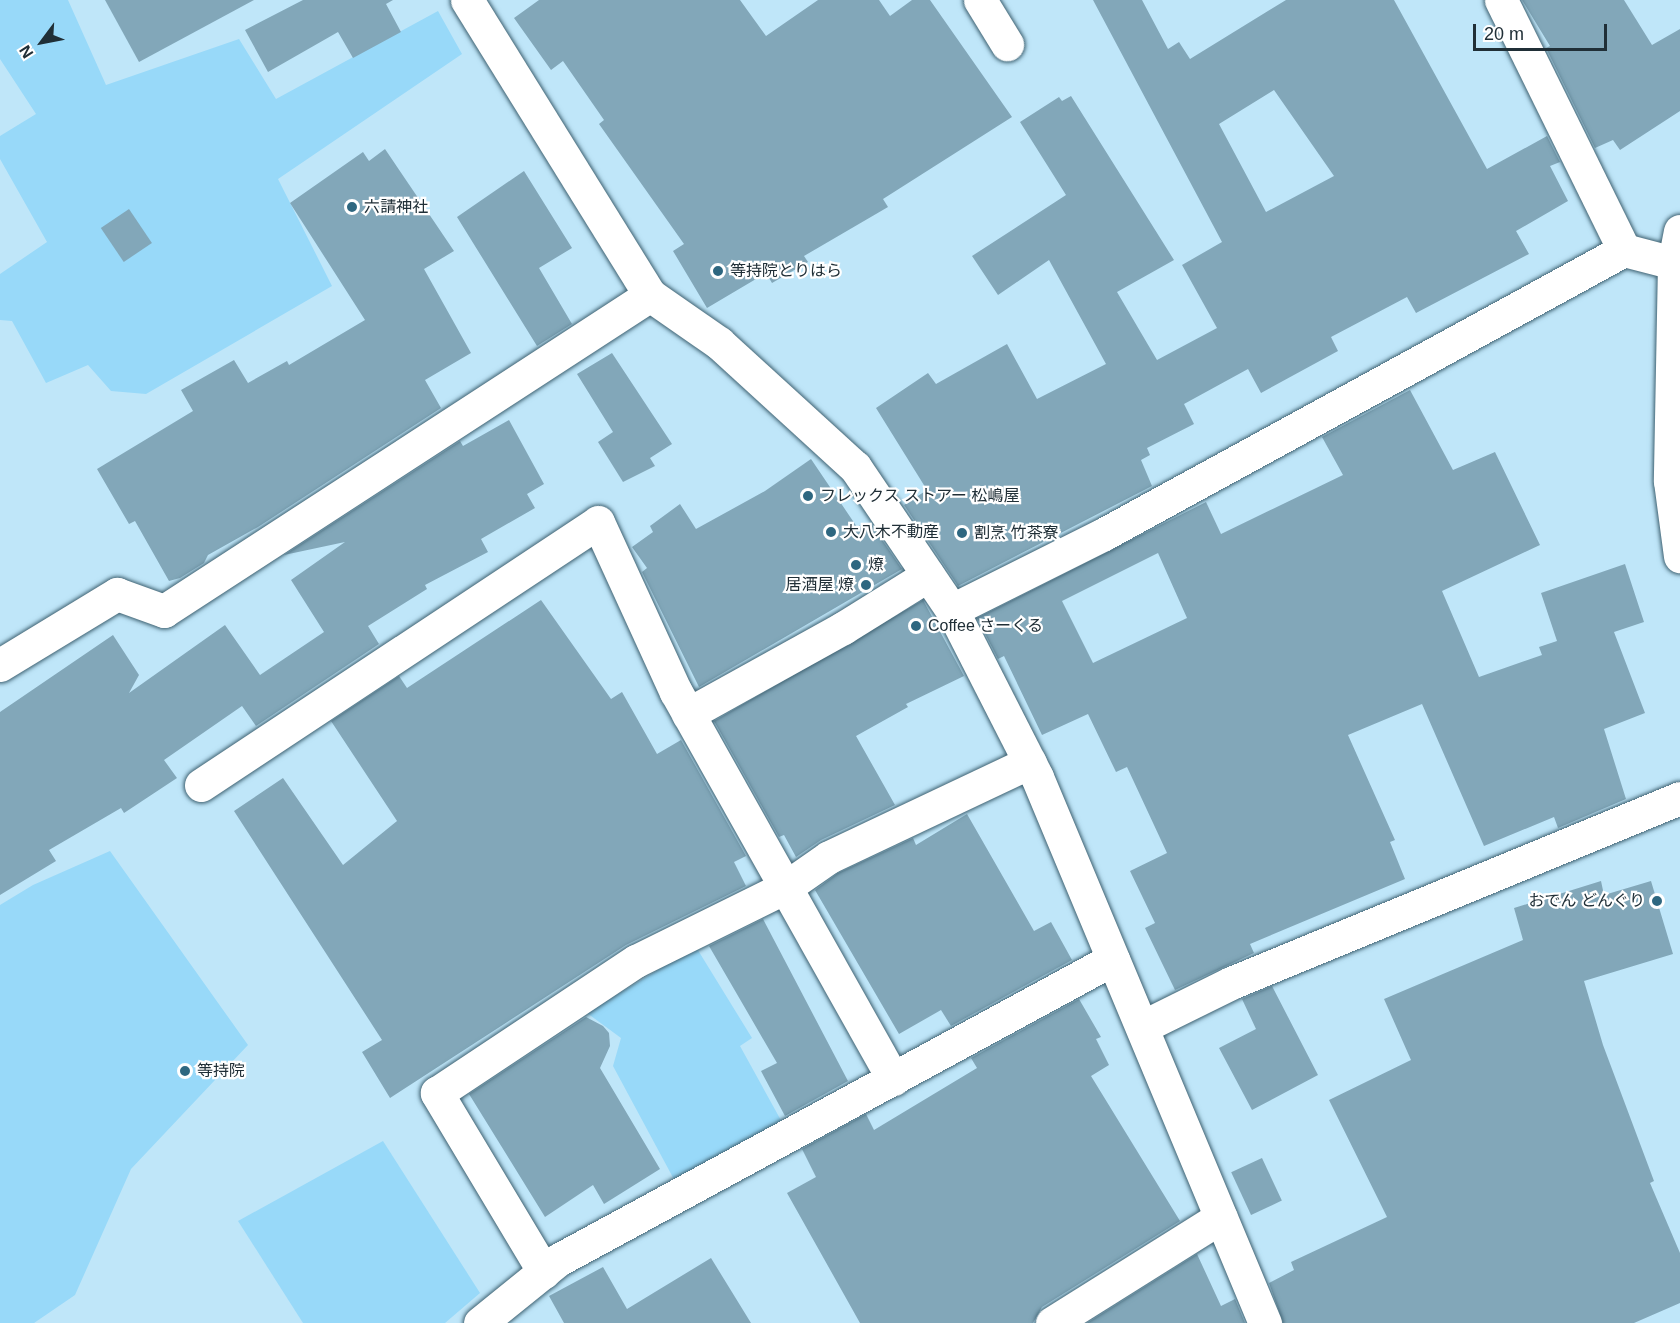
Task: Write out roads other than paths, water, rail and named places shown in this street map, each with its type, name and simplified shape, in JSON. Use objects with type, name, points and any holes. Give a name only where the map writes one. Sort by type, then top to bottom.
[{"type":"street","points":[[466,0],[650,295],[719,343],[855,467],[952,610],[1030,762],[1265,1323]]},
{"type":"street","points":[[980,0],[1007,44]]},
{"type":"street","points":[[1501,0],[1624,250]]},
{"type":"street","points":[[1680,231],[1674,263],[1670,481],[1680,556]]},
{"type":"street","points":[[952,610],[1104,534],[1624,250],[1674,263]]},
{"type":"street","points":[[0,665],[117,594],[164,611],[650,295]]},
{"type":"street","points":[[201,785],[598,522],[688,714],[893,1079]]},
{"type":"street","points":[[688,714],[843,628],[928,575]]},
{"type":"street","points":[[544,1272],[436,1093],[636,961],[786,887],[829,857],[1030,762]]},
{"type":"street","points":[[1142,1027],[1232,983],[1680,795]]},
{"type":"street","points":[[480,1323],[558,1260],[1113,959]]},
{"type":"street","points":[[1052,1323],[1221,1217]]},
{"type":"place","name":"六請神社","points":[[352,207]]},
{"type":"place","name":"等持院とりはら","points":[[718,271]]},
{"type":"place","name":"フレックス ストアー 松嶋屋","points":[[808,496]]},
{"type":"place","name":"大八木不動産","points":[[831,532]]},
{"type":"place","name":"割烹 竹茶寮","points":[[962,533]]},
{"type":"place","name":"燎","points":[[856,565]]},
{"type":"place","name":"居酒屋 燎","points":[[866,585]]},
{"type":"place","name":"Coffee さーくる","points":[[916,626]]},
{"type":"place","name":"おでん どんぐり","points":[[1657,901]]},
{"type":"place","name":"等持院","points":[[185,1071]]}]
